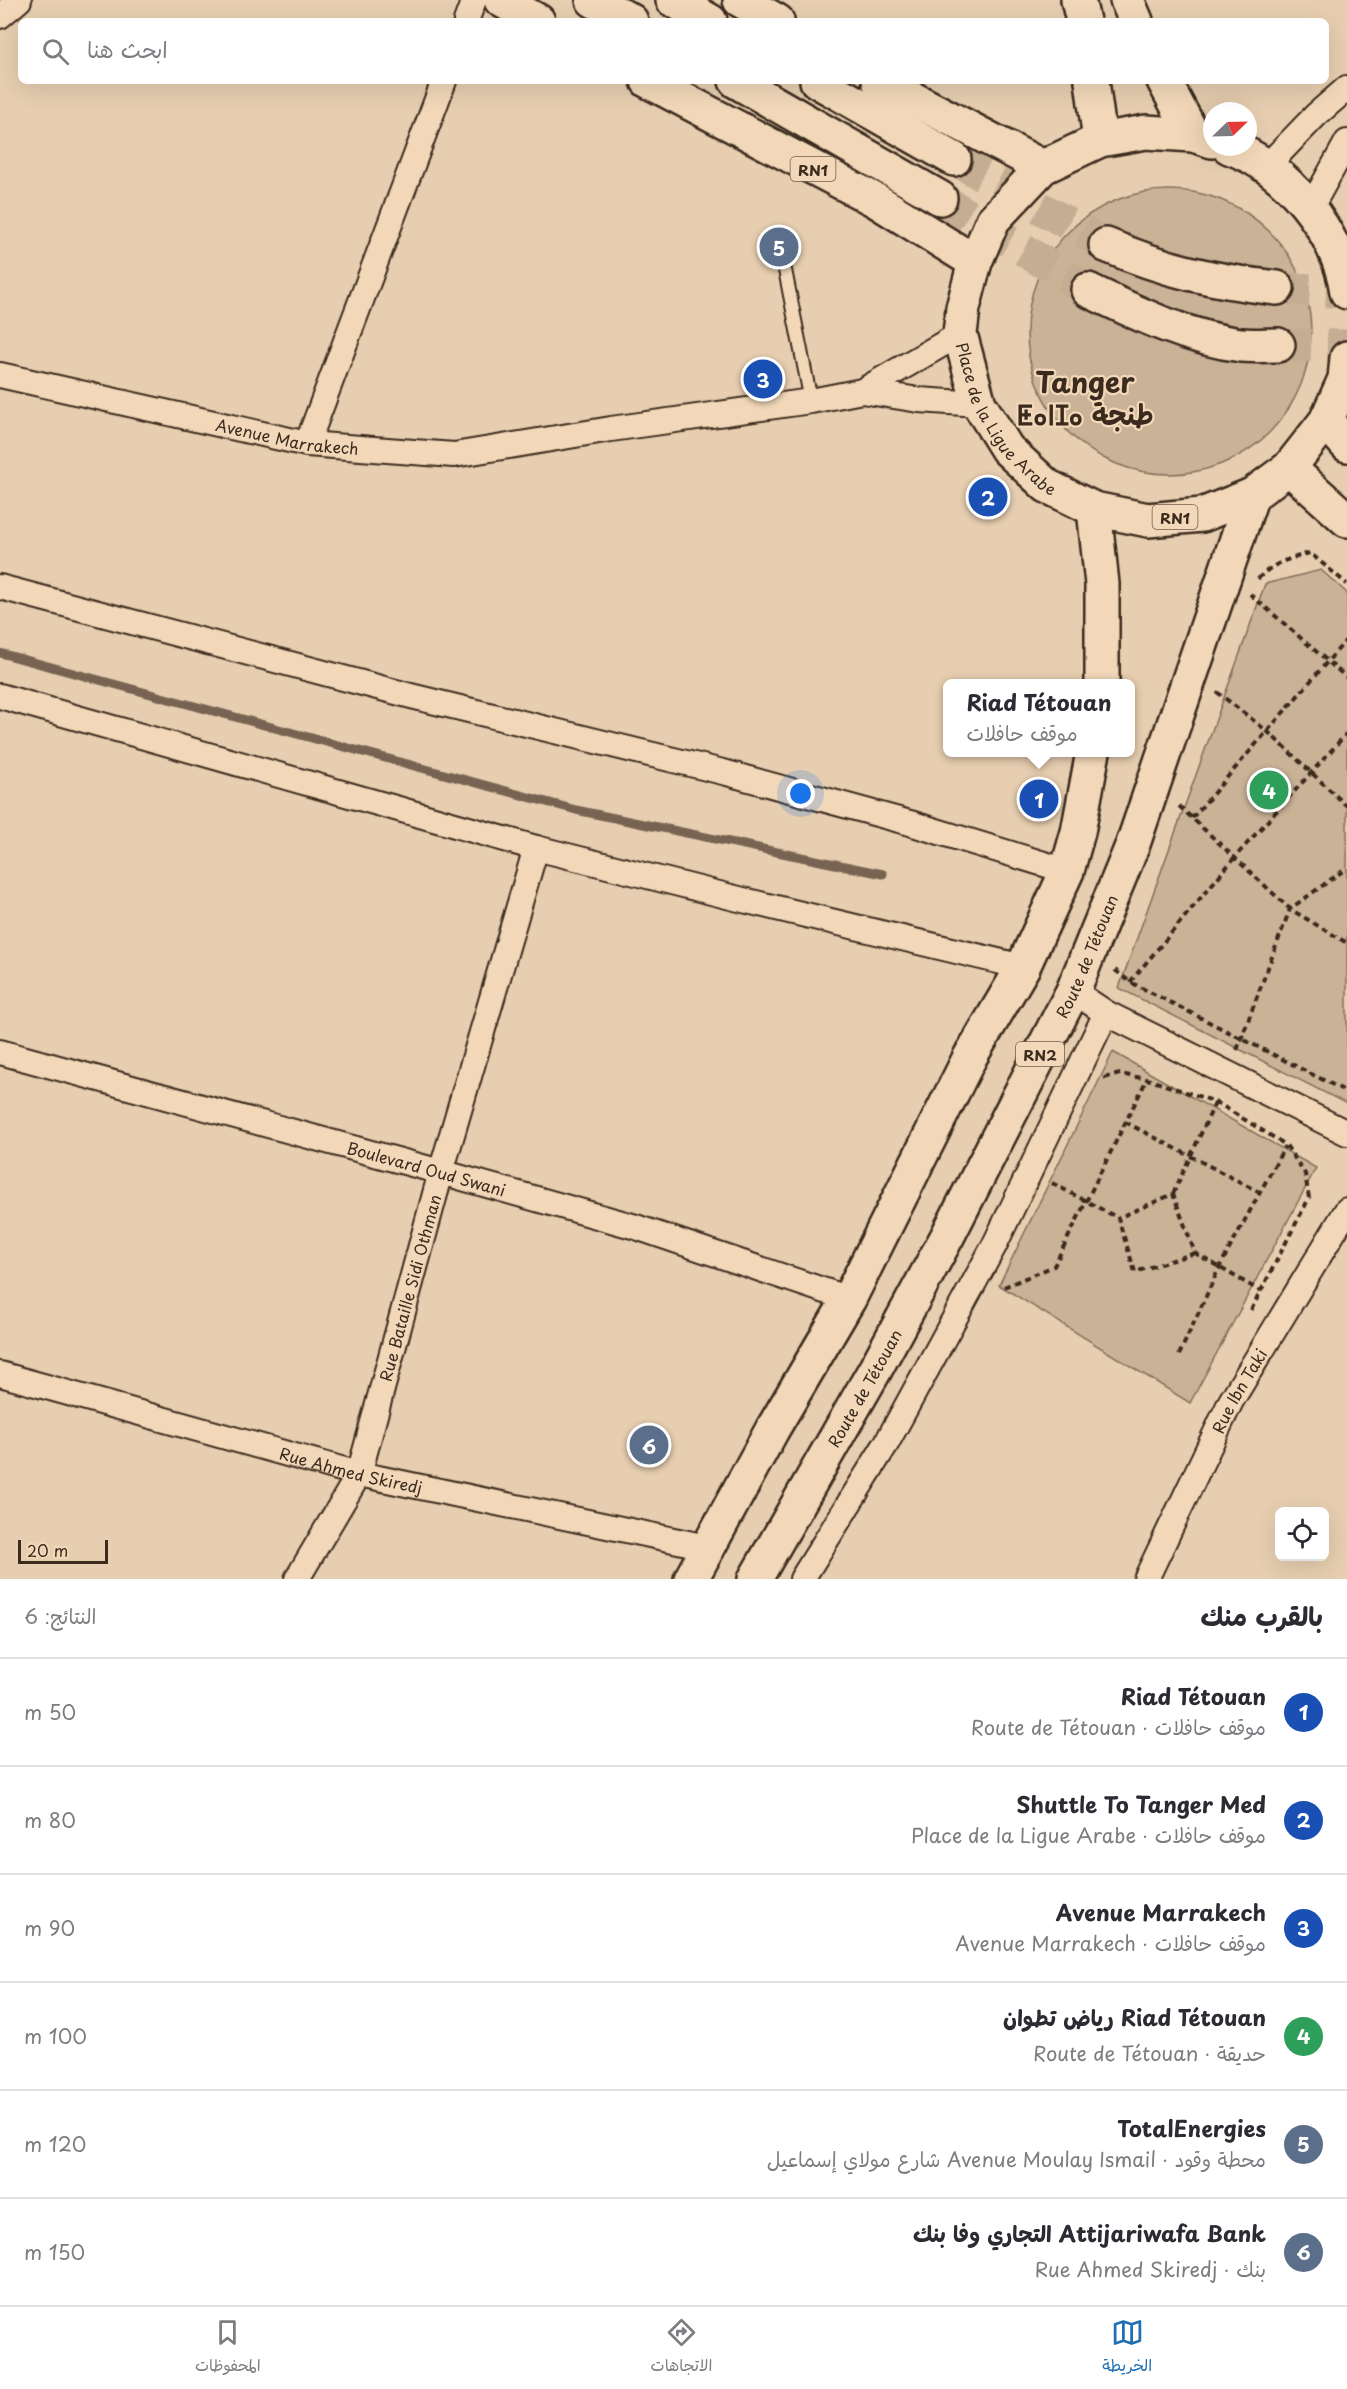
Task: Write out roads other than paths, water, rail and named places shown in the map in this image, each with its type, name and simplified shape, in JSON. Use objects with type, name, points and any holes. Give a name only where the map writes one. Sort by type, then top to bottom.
[{"type":"main road","points":[[501,0],[533,18]]},
{"type":"main road","points":[[593,0],[626,18]]},
{"type":"main road","points":[[673,0],[705,18]]},
{"type":"main road","points":[[740,0],[772,18]]},
{"type":"main road","points":[[1078,0],[1082,18]]},
{"type":"main road","points":[[1127,0],[1135,18]]},
{"type":"main road","name":"RN1","points":[[654,84],[877,201],[975,262]]},
{"type":"main road","points":[[741,84],[940,198]]},
{"type":"main road","points":[[822,84],[954,159]]},
{"type":"main road","points":[[885,84],[1043,167]]},
{"type":"main road","points":[[1092,84],[1100,140]]},
{"type":"main road","points":[[1166,84],[1203,138]]},
{"type":"main road","name":"Place de la Ligue Arabe","points":[[1203,138],[1146,132],[1100,140],[1043,167],[993,220],[975,262],[963,308],[960,334],[979,404],[1007,449],[1047,486],[1094,509],[1148,520],[1202,515],[1252,495],[1289,468],[1326,421],[1346,372]]},
{"type":"main road","points":[[1249,156],[1278,175],[1310,209],[1324,228],[1341,252],[1347,292]]},
{"type":"main road","points":[[1106,245],[1168,269],[1210,280],[1276,288]]},
{"type":"main road","points":[[1089,290],[1146,317],[1212,338],[1241,345],[1278,345]]},
{"type":"main road","points":[[1326,421],[1347,445]]},
{"type":"main road","points":[[1289,468],[1347,520]]},
{"type":"main road","name":"Route de Tétouan","points":[[759,1571],[870,1378],[947,1237],[1073,991],[1133,844],[1252,495]]},
{"type":"main road","points":[[1094,509],[1102,584],[1102,679]]},
{"type":"main road","points":[[691,1579],[772,1430],[849,1299],[970,1057],[1023,967],[1067,871],[1092,757]]},
{"type":"street","points":[[0,16],[19,0]]},
{"type":"street","points":[[467,18],[474,0]]},
{"type":"street","points":[[306,444],[443,84]]},
{"type":"street","points":[[1266,167],[1316,115],[1347,88]]},
{"type":"street","points":[[1310,209],[1347,142]]},
{"type":"street","name":"Avenue Marrakech","points":[[0,375],[306,444],[454,455],[611,429],[811,401],[862,391],[960,334]]},
{"type":"street","name":"Avenue Marrakech","points":[[862,391],[919,400],[979,404]]},
{"type":"street","points":[[0,586],[411,696],[739,777],[910,823],[1067,871]]},
{"type":"street","points":[[0,696],[536,848],[1023,967]]},
{"type":"street","name":"Rue Bataille Sidi Othman","points":[[297,1579],[359,1474],[441,1172],[536,848]]},
{"type":"street","points":[[1073,991],[1106,1013],[1347,1132]]},
{"type":"street","points":[[759,1571],[802,1579],[886,1444],[994,1246],[1106,1013]]},
{"type":"street","name":"Boulevard Oud Swani","points":[[0,1052],[636,1227],[849,1299]]},
{"type":"street","name":"Rue Ibn Taki","points":[[1146,1579],[1231,1401],[1347,1210]]},
{"type":"street","name":"Rue Ahmed Skiredj","points":[[0,1374],[359,1474],[707,1547]]},
{"type":"lane","points":[[785,270],[811,401]]},
{"type":"waterway","points":[[0,653],[576,810],[883,874]]},
{"type":"tunnel","points":[[954,159],[1106,245]]},
{"type":"tunnel","points":[[940,198],[1088,290]]},
{"type":"tunnel","points":[[1277,288],[1347,292]]},
{"type":"tunnel","points":[[1278,345],[1347,346]]},
{"type":"place","name":"TotalEnergies","points":[[779,247]]},
{"type":"place","name":"Avenue Marrakech","points":[[763,379]]},
{"type":"place","name":"Shuttle To Tanger Med","points":[[988,497]]},
{"type":"place","name":"Riad Tétouan رياض تطوان","points":[[1269,790]]},
{"type":"place","name":"Riad Tétouan","points":[[1039,799]]},
{"type":"place","name":"Attijariwafa Bank التجاري وفا بنك","points":[[649,1445]]},
{"type":"district","name":"Tanger ⵟⴰⵏⵊⴰ طنجة","points":[[1085,397]]}]
